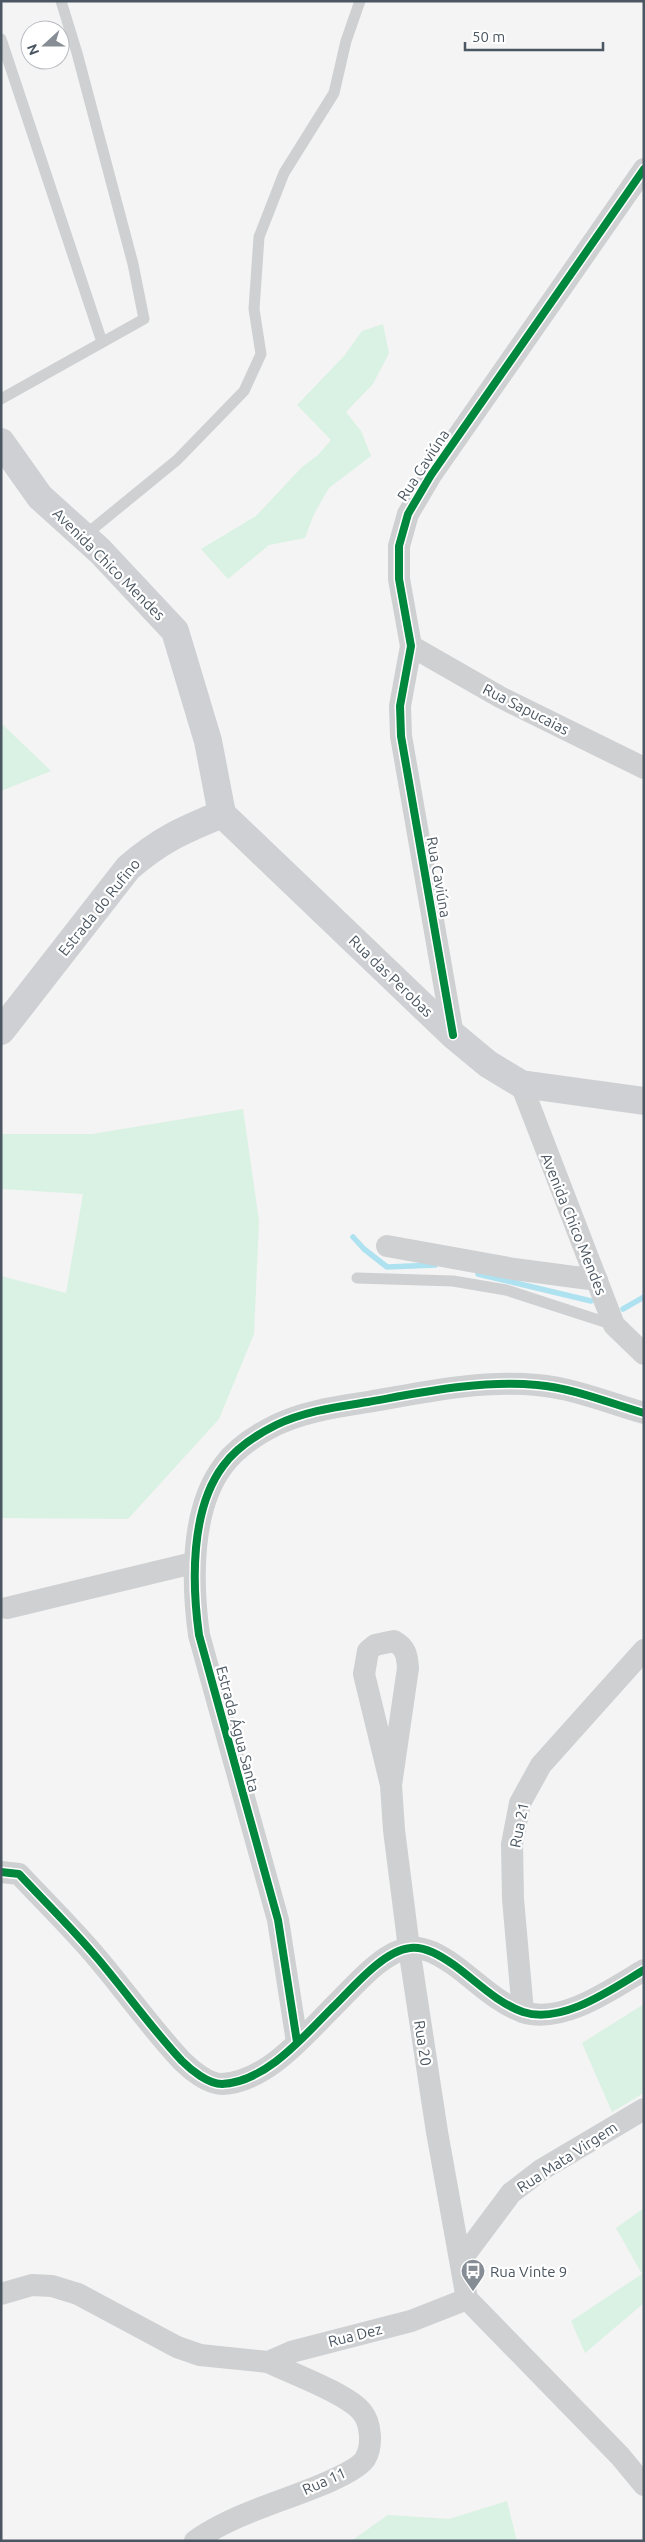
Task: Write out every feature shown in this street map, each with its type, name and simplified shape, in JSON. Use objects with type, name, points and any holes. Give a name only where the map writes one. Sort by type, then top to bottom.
[{"type":"street","name":"Rua Caviúna","points":[[452,1035],[401,736],[400,706],[411,646],[399,579],[399,546],[408,514],[431,475],[644,169]]},
{"type":"street","name":"Avenida Chico Mendes","points":[[1,442],[40,496],[141,592],[175,631],[208,741],[222,814]]},
{"type":"street","name":"Rua Sapucaias","points":[[411,646],[500,697],[644,768]]},
{"type":"street","name":"Estrada do Rufino","points":[[1,1031],[128,868],[152,846],[176,833],[222,814]]},
{"type":"street","name":"Rua das Perobas","points":[[222,814],[452,1035],[488,1064],[521,1084],[644,1101]]},
{"type":"street","name":"Avenida Chico Mendes","points":[[521,1084],[614,1325],[644,1354]]},
{"type":"street","points":[[387,1246],[514,1269],[597,1280]]},
{"type":"street","name":"Estrada Água Santa","points":[[297,2042],[278,1920],[199,1635],[193,1563],[199,1527],[210,1489],[223,1466],[249,1440],[278,1424],[312,1412],[433,1390],[502,1384],[540,1385],[573,1392],[644,1413]]},
{"type":"street","points":[[7,1608],[193,1563]]},
{"type":"street","name":"Rua 20","points":[[391,1785],[408,1668],[407,1655],[403,1646],[394,1641],[375,1645],[368,1652],[364,1674],[391,1785],[394,1830],[409,1948],[437,2132],[467,2299]]},
{"type":"street","name":"Rua 21","points":[[523,2012],[514,1899],[512,1844],[520,1803],[541,1764],[644,1650]]},
{"type":"street","points":[[1,1858],[10,1873],[96,1956],[182,2061],[202,2077],[221,2084],[243,2080],[268,2066],[297,2042],[371,1970],[388,1957],[409,1948],[426,1950],[444,1958],[500,1999],[523,2012],[545,2014],[570,2009],[594,2000],[644,1970]]},
{"type":"street","name":"Rua Mata Virgem","points":[[461,2260],[511,2193],[541,2170],[644,2109]]},
{"type":"street","name":"Rua Dez","points":[[1,2293],[32,2285],[52,2286],[78,2294],[177,2347],[200,2355],[268,2362],[291,2352],[411,2321],[467,2299]]},
{"type":"street","points":[[467,2299],[620,2456],[644,2485]]},
{"type":"street","name":"Rua 11","points":[[195,2541],[209,2531],[260,2508],[343,2475],[365,2459],[370,2442],[369,2428],[362,2412],[348,2400],[268,2362]]},
{"type":"lane","points":[[1,398],[144,319],[133,264],[61,1]]},
{"type":"lane","points":[[84,536],[177,460],[244,391],[261,354],[254,309],[259,237],[284,173],[334,93],[346,41],[360,1]]},
{"type":"lane","points":[[1,39],[102,342]]},
{"type":"lane","points":[[357,1278],[452,1281],[506,1290],[614,1325]]},
{"type":"green space","points":[[383,324],[389,353],[373,384],[346,412],[361,431],[371,456],[329,488],[314,514],[305,538],[269,545],[228,579],[201,549],[256,516],[302,467],[318,455],[331,440],[297,405],[344,356],[362,331]]},
{"type":"green space","points":[[1,723],[51,771],[1,791]]},
{"type":"green space","points":[[243,1109],[259,1221],[254,1334],[219,1419],[128,1519],[1,1518],[1,1276],[66,1293],[83,1194],[1,1189],[1,1134],[92,1134]]},
{"type":"green space","points":[[644,2004],[644,2093],[612,2112],[582,2043]]},
{"type":"green space","points":[[644,2208],[644,2303],[585,2353],[571,2321],[642,2274],[616,2228]]},
{"type":"green space","points":[[507,2501],[517,2541],[351,2541],[388,2515],[449,2519]]},
{"type":"waterway","points":[[353,1237],[364,1249],[387,1267],[435,1265]]},
{"type":"waterway","points":[[478,1274],[591,1301]]},
{"type":"waterway","points":[[623,1309],[644,1297]]},
{"type":"cycle path","points":[[453,1035],[401,736],[400,706],[411,646],[399,579],[399,546],[408,514],[431,475],[644,169]]},
{"type":"cycle path","points":[[297,2042],[278,1920],[199,1635],[195,1593],[196,1548],[204,1504],[212,1484],[228,1459],[247,1442],[287,1420],[321,1410],[431,1391],[494,1384],[537,1385],[577,1393],[644,1413]]},
{"type":"cycle path","points":[[1,1872],[19,1874],[69,1926],[182,2061],[200,2076],[211,2082],[222,2084],[238,2081],[268,2067],[296,2044],[368,1972],[389,1956],[410,1948],[433,1952],[454,1965],[504,2003],[523,2012],[538,2015],[554,2014],[586,2003],[644,1970]]},
{"type":"place","name":"Rua Vinte 9","points":[[473,2292]]}]
